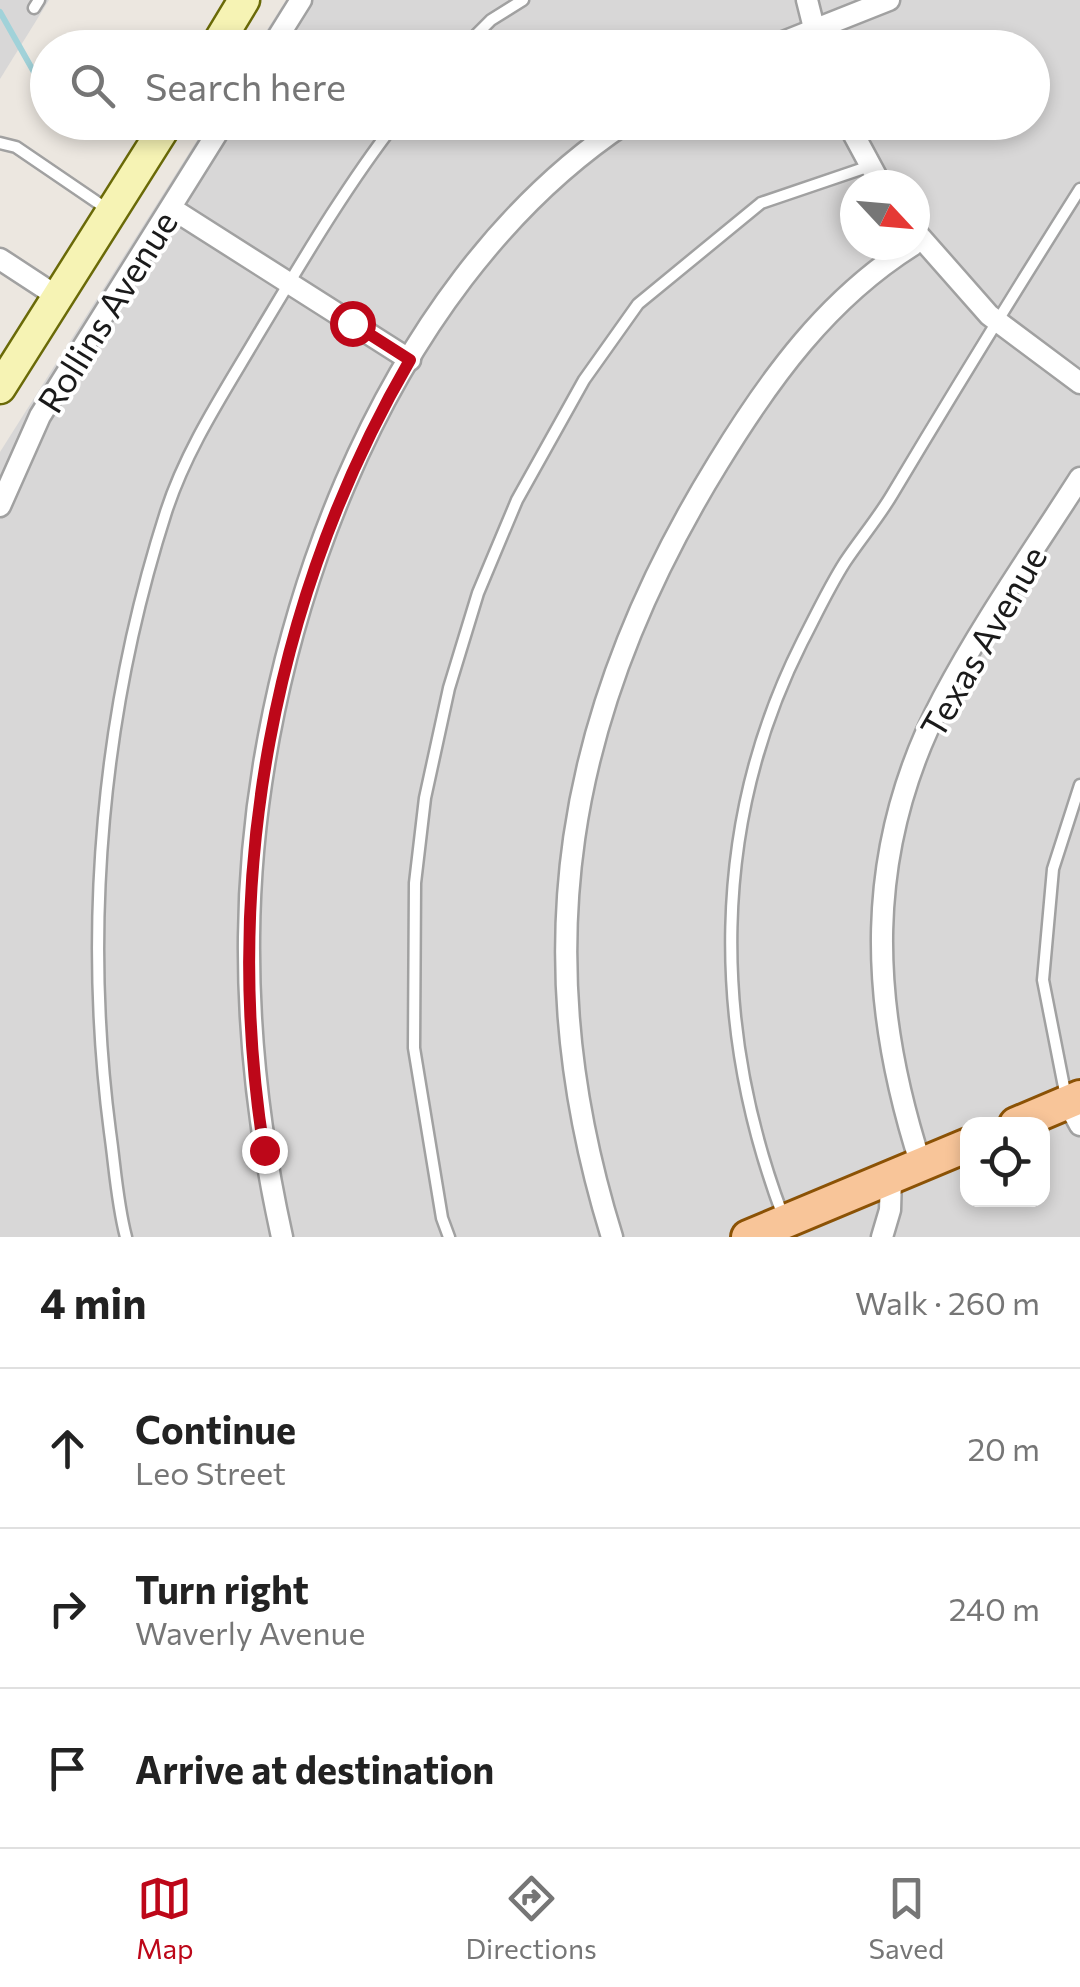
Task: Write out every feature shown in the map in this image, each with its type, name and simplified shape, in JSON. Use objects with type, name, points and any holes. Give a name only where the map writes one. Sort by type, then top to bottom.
[{"type":"main road","points":[[226,30],[244,0]]},
{"type":"main road","points":[[0,388],[157,140]]},
{"type":"main road","points":[[1042,1117],[1076,1108]]},
{"type":"main road","points":[[748,1237],[960,1148]]},
{"type":"street","points":[[282,30],[301,0]]},
{"type":"street","points":[[807,0],[814,30]]},
{"type":"street","points":[[831,30],[889,0]]},
{"type":"street","name":"Rollins Avenue","points":[[0,506],[40,416],[213,140]]},
{"type":"street","points":[[282,1237],[260,1125],[249,1002],[252,879],[266,756],[309,580],[333,510],[371,427],[410,360],[494,238],[546,185],[604,140]]},
{"type":"street","points":[[856,140],[873,170]]},
{"type":"street","points":[[171,208],[410,360]]},
{"type":"street","points":[[930,254],[996,320],[1080,383]]},
{"type":"street","points":[[0,259],[58,297]]},
{"type":"street","points":[[612,1237],[588,1160],[571,1069],[564,977],[568,885],[580,794],[602,704],[633,618],[673,535],[755,402],[826,314],[892,260]]},
{"type":"street","name":"Texas Avenue","points":[[882,1237],[906,1171],[879,958],[882,912],[902,802],[943,698],[1080,478]]},
{"type":"lane","points":[[481,30],[524,0]]},
{"type":"lane","points":[[126,1237],[103,1080],[94,949],[104,813],[126,664],[166,512],[189,455],[289,283],[384,140]]},
{"type":"lane","points":[[0,143],[16,148],[112,212]]},
{"type":"lane","points":[[450,1237],[442,1218],[414,1048],[415,884],[425,798],[449,688],[478,593],[517,500],[584,380],[638,304],[761,203],[870,166]]},
{"type":"lane","points":[[785,1222],[745,1103],[734,1034],[730,944],[744,812],[773,709],[800,645],[844,563],[883,510],[996,320],[1080,189]]},
{"type":"lane","points":[[1076,1108],[1044,980],[1052,869],[1080,785]]},
{"type":"shaded area","points":[[0,0],[49,0],[30,30],[0,79]]},
{"type":"shaded area","points":[[286,0],[1080,0],[1080,1237],[0,1237],[0,452],[197,140],[1050,140],[1050,30],[267,30]]},
{"type":"waterway","points":[[0,12],[30,65]]},
{"type":"route","points":[[264,1150],[249,1002],[249,934],[266,756],[309,580],[333,510],[371,427],[410,360],[352,323]]}]
